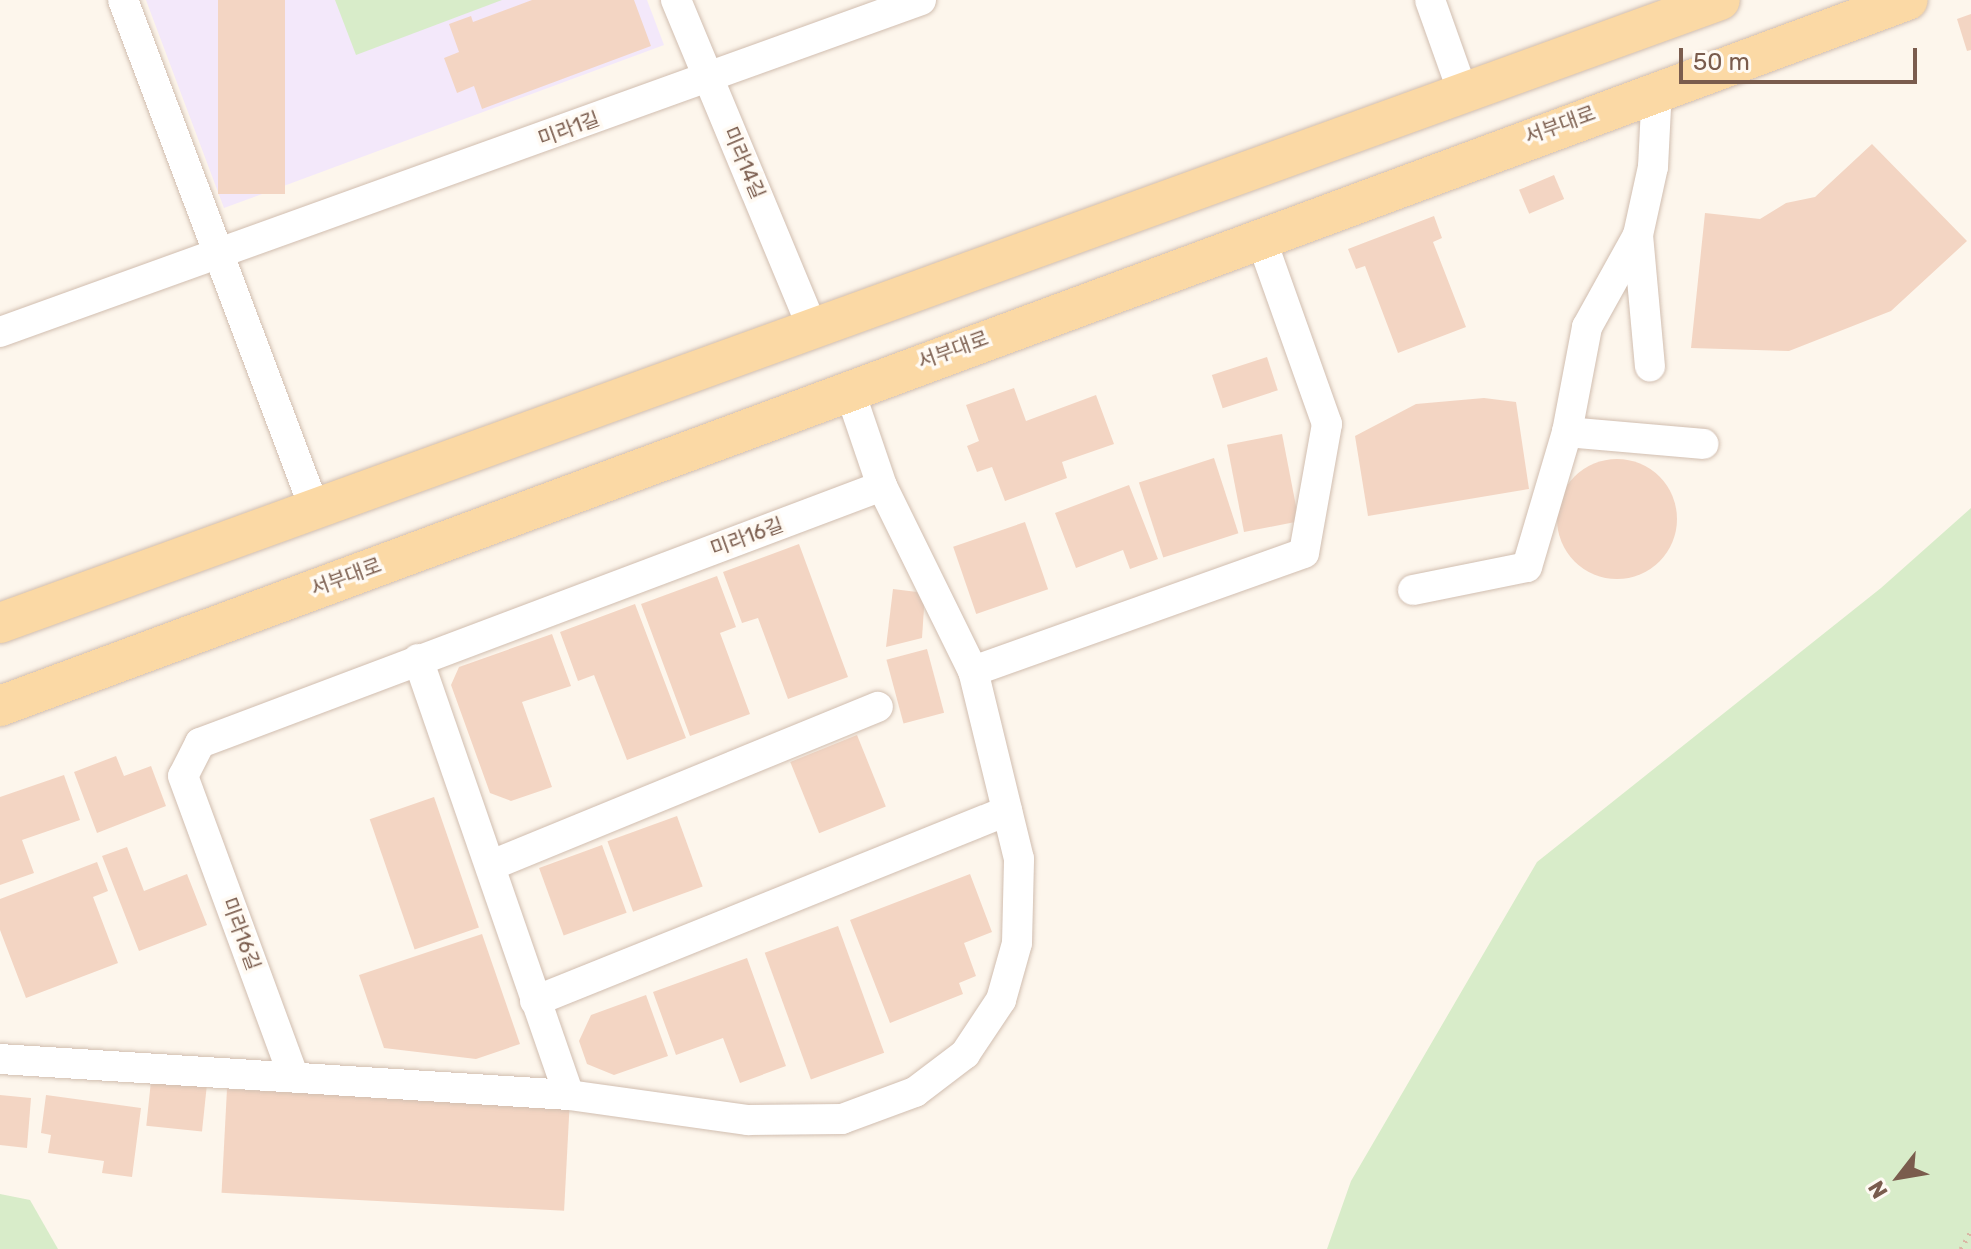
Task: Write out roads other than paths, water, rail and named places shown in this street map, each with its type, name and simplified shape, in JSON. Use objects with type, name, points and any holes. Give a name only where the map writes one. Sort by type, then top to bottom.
[{"type":"main road","points":[[0,623],[1462,90],[1720,0]]},
{"type":"main road","name":"서부대로","points":[[0,706],[1657,89],[1908,0]]},
{"type":"street","points":[[123,0],[217,258],[314,507]]},
{"type":"street","name":"미라14길","points":[[676,0],[812,326]]},
{"type":"street","name":"미라1길","points":[[0,332],[217,258],[921,0]]},
{"type":"street","points":[[1430,0],[1462,90]]},
{"type":"street","points":[[1413,590],[1527,567],[1567,432],[1587,327],[1638,235],[1653,167],[1657,89]]},
{"type":"street","points":[[1638,235],[1650,366]]},
{"type":"street","points":[[973,671],[1304,553],[1327,424],[1260,236]]},
{"type":"street","points":[[0,1059],[293,1075],[569,1095],[748,1120],[842,1119],[915,1092],[965,1054],[1001,1000],[1017,943],[1019,859],[973,671],[882,486],[849,389]]},
{"type":"street","points":[[1567,432],[1703,444]]},
{"type":"street","name":"미라16길","points":[[293,1075],[183,776],[200,743],[882,486]]},
{"type":"street","points":[[418,659],[492,865],[569,1095]]},
{"type":"street","points":[[492,865],[878,707]]},
{"type":"street","points":[[535,1001],[1007,811]]}]
